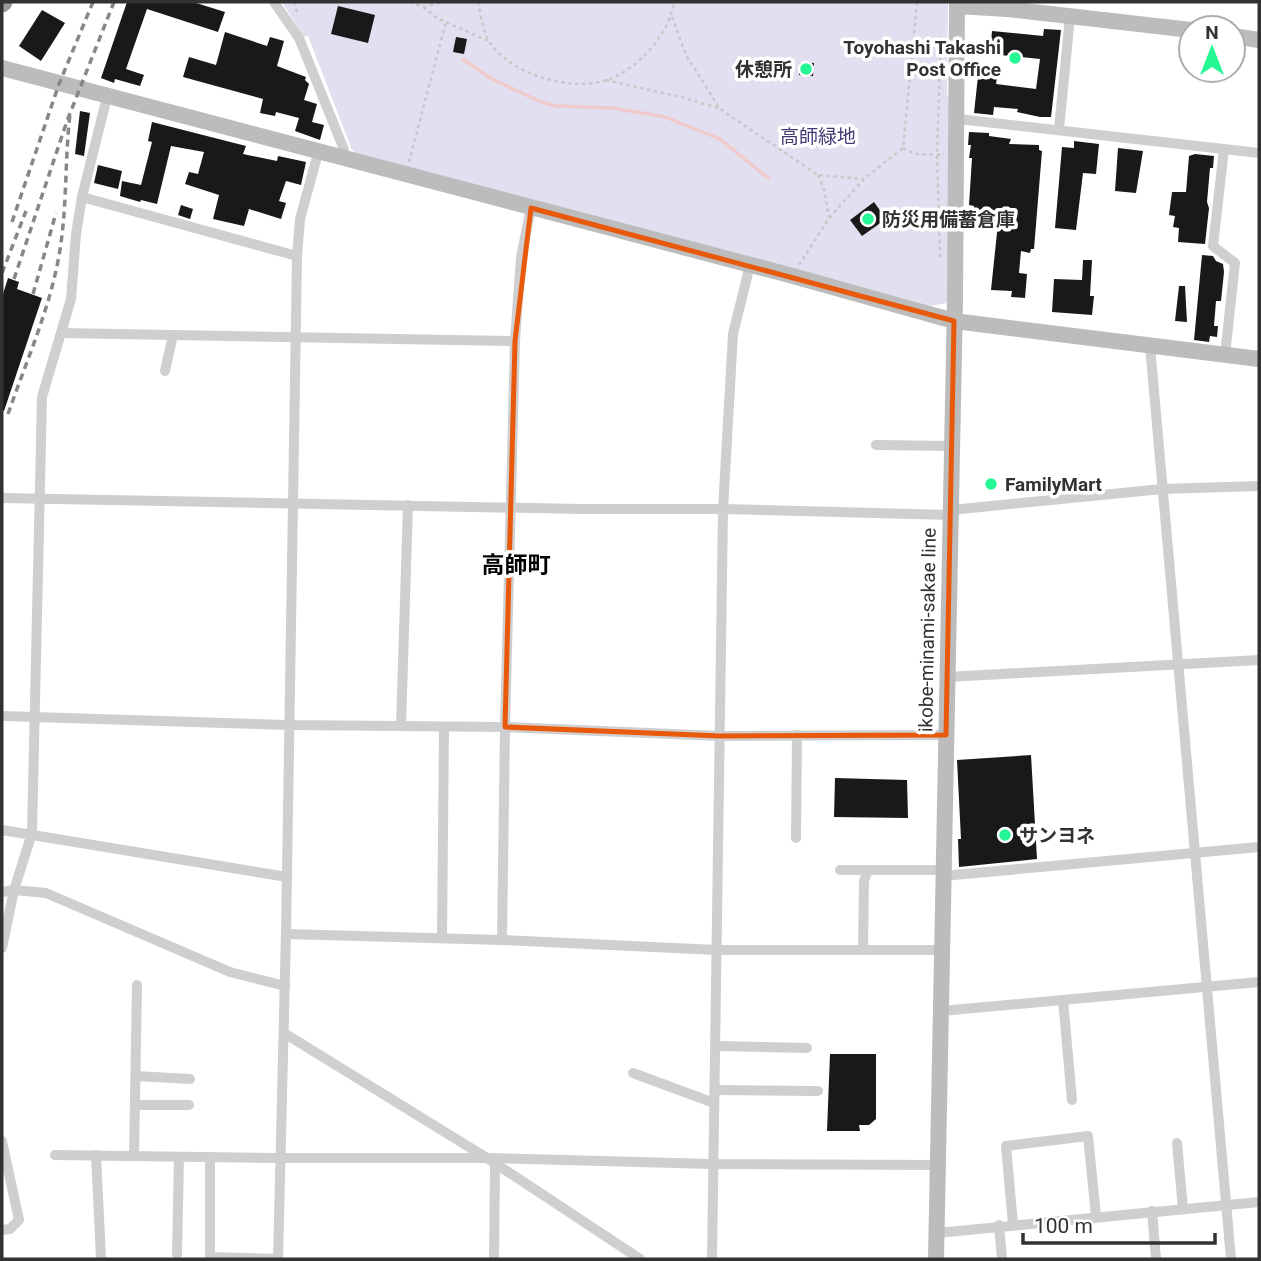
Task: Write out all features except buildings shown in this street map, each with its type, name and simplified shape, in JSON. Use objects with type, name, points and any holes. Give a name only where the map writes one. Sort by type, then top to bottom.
[{"type":"street","points":[[274,2],[299,38],[344,147],[346,159]]},
{"type":"street","points":[[957,4],[1007,5],[1070,17],[1177,28]]},
{"type":"street","name":"ikobe-minami-sakae line","points":[[936,1259],[958,155],[957,4]]},
{"type":"street","points":[[1059,129],[1070,17]]},
{"type":"street","points":[[2,68],[954,321],[1259,359]]},
{"type":"street","points":[[2,948],[14,890],[32,833],[42,397],[71,299],[82,197],[107,97]]},
{"type":"street","points":[[958,119],[1259,153]]},
{"type":"street","points":[[1224,149],[1213,246],[1235,262],[1224,355]]},
{"type":"street","points":[[210,1157],[210,1257],[278,1259],[297,256],[300,219],[318,153]]},
{"type":"street","points":[[82,197],[297,256]]},
{"type":"street","points":[[502,940],[515,341],[519,267],[531,208]]},
{"type":"street","points":[[712,1259],[723,509],[733,334],[750,265]]},
{"type":"street","points":[[62,333],[515,341]]},
{"type":"street","points":[[164,371],[173,335]]},
{"type":"street","points":[[1150,346],[1231,1259]]},
{"type":"street","points":[[876,445],[952,446]]},
{"type":"street","points":[[2,498],[511,508],[951,512],[1161,489],[1259,486]]},
{"type":"street","points":[[401,726],[408,505]]},
{"type":"street","points":[[947,677],[1259,660]]},
{"type":"street","points":[[2,716],[288,725],[505,727],[720,736],[946,735]]},
{"type":"street","points":[[442,938],[444,726]]},
{"type":"street","points":[[796,838],[797,735]]},
{"type":"street","points":[[2,830],[287,877]]},
{"type":"street","points":[[841,870],[943,873],[1259,847]]},
{"type":"street","points":[[863,950],[864,881],[868,870]]},
{"type":"street","points":[[2,892],[46,892],[230,972],[285,986]]},
{"type":"street","points":[[286,934],[717,950],[942,950]]},
{"type":"street","points":[[941,1011],[1259,982]]},
{"type":"street","points":[[134,1156],[137,985]]},
{"type":"street","points":[[1063,1000],[1072,1101]]},
{"type":"street","points":[[284,1033],[491,1161],[640,1259]]},
{"type":"street","points":[[715,1046],[807,1048]]},
{"type":"street","points":[[633,1073],[714,1103]]},
{"type":"street","points":[[136,1076],[190,1079]]},
{"type":"street","points":[[715,1090],[818,1091]]},
{"type":"street","points":[[135,1105],[189,1105]]},
{"type":"street","points":[[1013,1224],[1006,1146],[1088,1136],[1096,1216]]},
{"type":"street","points":[[2,1141],[19,1220],[10,1229],[2,1230]]},
{"type":"street","points":[[1177,1143],[1183,1209]]},
{"type":"street","points":[[55,1154],[939,1165]]},
{"type":"street","points":[[96,1155],[102,1259]]},
{"type":"street","points":[[177,1254],[179,1157]]},
{"type":"street","points":[[491,1161],[494,1259]]},
{"type":"street","points":[[937,1233],[1259,1202]]},
{"type":"street","points":[[1152,1212],[1156,1259]]},
{"type":"street","points":[[999,1225],[1002,1259]]},
{"type":"path","points":[[410,2],[489,42],[513,64],[548,80],[606,80],[720,109],[818,175],[864,179]]},
{"type":"path","points":[[423,7],[442,2]]},
{"type":"path","points":[[478,2],[489,42]]},
{"type":"path","points":[[606,80],[626,70],[651,48],[672,17],[674,2]]},
{"type":"path","points":[[796,270],[829,218],[864,179],[903,148],[917,2]]},
{"type":"path","points":[[672,17],[686,55],[720,109]]},
{"type":"path","points":[[407,169],[446,22]]},
{"type":"path","points":[[940,268],[937,155],[942,26]]},
{"type":"path","points":[[903,148],[915,154],[958,155]]},
{"type":"path","points":[[818,175],[824,189],[829,218]]},
{"type":"highlighted area","points":[[531,208],[954,321],[946,735],[720,736],[505,727],[515,341]]},
{"type":"green space","name":"高師緑地","points":[[282,2],[948,2],[947,92],[951,119],[948,303],[930,306],[358,155],[352,150],[308,36],[304,37]]},
{"type":"waterway","points":[[463,59],[490,78],[541,102],[557,106],[613,108],[665,117],[720,139],[768,178]]},
{"type":"railway","points":[[12,222],[59,84],[93,2]]},
{"type":"railway","points":[[14,279],[67,121],[114,2]]},
{"type":"railway","points":[[8,414],[46,309],[57,265],[63,227],[70,114]]},
{"type":"railway","points":[[2,273],[26,211]]},
{"type":"railway","points":[[33,294],[56,213]]},
{"type":"place","name":"Toyohashi Takashi Post Office","points":[[1015,58]]},
{"type":"place","name":"休憩所","points":[[806,69]]},
{"type":"place","name":"防災用備蓄倉庫","points":[[868,219]]},
{"type":"place","name":"FamilyMart","points":[[991,484]]},
{"type":"place","name":"サンヨネ","points":[[1005,835]]},
{"type":"district","name":"高師町","points":[[516,565]]}]
